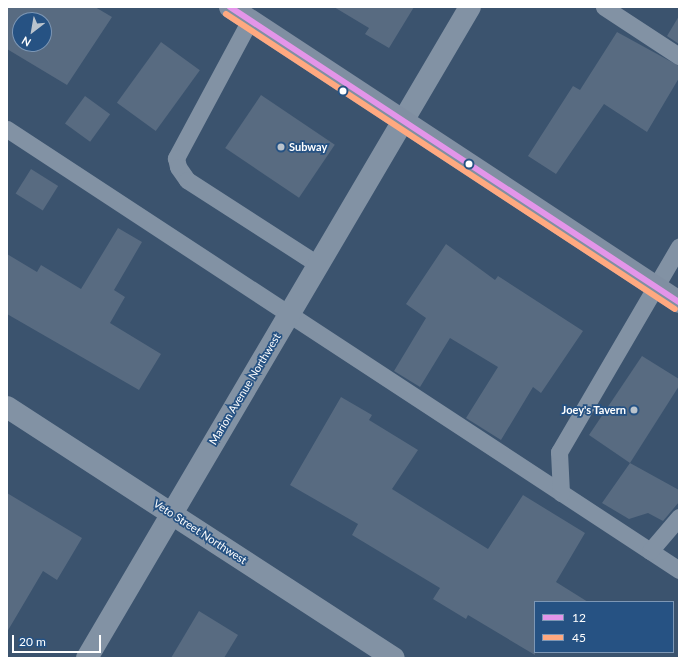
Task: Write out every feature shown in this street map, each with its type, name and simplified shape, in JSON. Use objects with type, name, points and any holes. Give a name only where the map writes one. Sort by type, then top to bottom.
[{"type":"main road","points":[[230,7],[679,302]]},
{"type":"street","name":"Marion Avenue Northwest","points":[[87,658],[470,7]]},
{"type":"street","name":"Veto Street Northwest","points":[[7,407],[394,658]]},
{"type":"lane","points":[[604,7],[679,56]]},
{"type":"lane","points":[[250,20],[176,158],[178,167],[187,180],[319,265]]},
{"type":"lane","points":[[7,128],[289,316],[679,570]]},
{"type":"lane","points":[[562,493],[560,452],[679,247]]},
{"type":"lane","points":[[650,551],[679,517]]},
{"type":"building","points":[[7,7],[95,7],[112,17],[67,85],[7,49]]},
{"type":"building","points":[[334,7],[414,7],[389,48],[365,34],[369,28]]},
{"type":"building","points":[[679,16],[679,44],[667,36]]},
{"type":"building","points":[[617,32],[679,66],[679,78],[647,132],[604,104],[556,174],[528,156],[573,86],[580,90]]},
{"type":"building","points":[[161,42],[200,70],[156,131],[117,103]]},
{"type":"building","name":"Subway","points":[[261,95],[335,145],[299,198],[225,148]]},
{"type":"building","points":[[85,96],[110,114],[90,142],[65,124]]},
{"type":"building","points":[[31,169],[58,186],[43,211],[16,194]]},
{"type":"building","points":[[118,228],[142,242],[114,290],[125,297],[110,323],[161,354],[139,390],[7,314],[7,254],[37,272],[41,265],[81,289]]},
{"type":"building","points":[[446,244],[495,280],[498,276],[583,331],[541,393],[533,387],[501,440],[466,418],[498,367],[450,338],[420,387],[394,371],[426,318],[406,304]]},
{"type":"building","name":"Joey's Tavern","points":[[642,356],[679,379],[679,386],[630,463],[589,435]]},
{"type":"building","points":[[341,397],[372,415],[369,420],[418,450],[392,489],[488,549],[523,495],[585,533],[556,582],[586,601],[534,601],[535,655],[468,615],[466,619],[433,599],[440,588],[352,535],[358,524],[290,485]]},
{"type":"building","points":[[630,463],[679,490],[679,502],[663,521],[648,513],[629,519],[602,503]]},
{"type":"building","points":[[7,493],[82,538],[57,580],[43,571],[7,632]]},
{"type":"building","points":[[199,611],[238,635],[224,658],[171,658]]},
{"type":"transit line","name":"12","points":[[230,7],[679,302]]},
{"type":"transit line","name":"45","points":[[226,14],[675,309]]},
{"type":"place","name":"Subway","points":[[281,147]]},
{"type":"place","name":"Joey's Tavern","points":[[634,410]]}]
